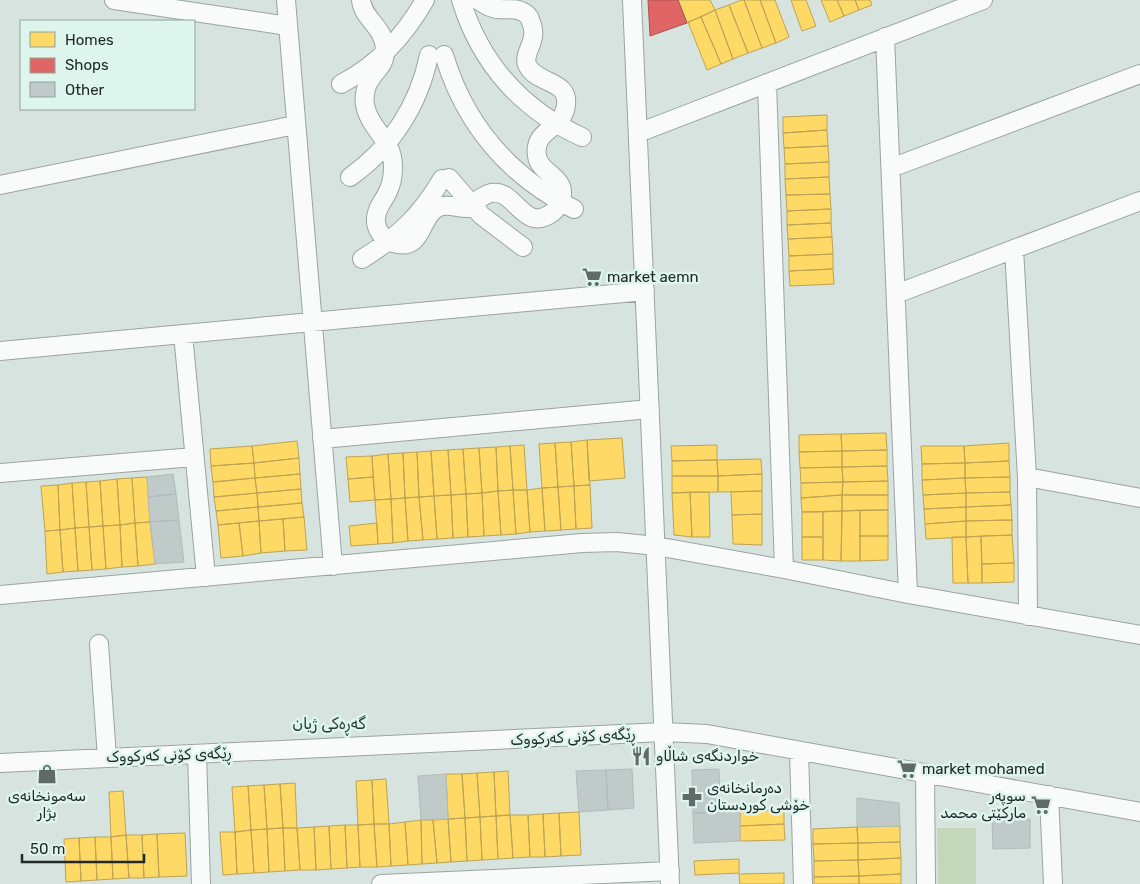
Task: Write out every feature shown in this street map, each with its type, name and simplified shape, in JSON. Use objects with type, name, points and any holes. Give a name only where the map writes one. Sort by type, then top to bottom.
[{"type":"street","points":[[114,0],[288,26]]},
{"type":"street","points":[[286,0],[333,566]]},
{"type":"street","points":[[361,0],[363,11],[381,33],[384,42],[385,54],[382,65],[370,80],[365,97],[365,108],[370,120],[387,143],[393,166],[389,191],[376,213],[377,229],[381,235],[396,244],[414,241],[419,236],[428,215],[441,206],[466,208],[472,206],[485,196],[498,192],[507,195],[521,211],[529,216],[538,218],[545,217],[567,205]]},
{"type":"street","points":[[341,84],[356,76],[385,54],[413,21],[425,0]]},
{"type":"street","points":[[460,0],[479,44],[508,84],[524,101],[557,124],[582,137]]},
{"type":"street","points":[[478,0],[494,8],[518,10],[525,13],[530,19],[535,35],[526,57],[528,68],[533,73],[556,84],[564,94],[566,104],[564,112],[557,124],[542,135],[536,150],[540,165],[552,174],[560,186],[562,196],[567,205]]},
{"type":"street","points":[[381,884],[670,878],[632,0]]},
{"type":"street","points":[[638,133],[885,37],[946,7],[983,0]]},
{"type":"street","points":[[885,37],[908,594]]},
{"type":"street","points":[[350,177],[373,159],[411,110],[426,71],[436,55],[469,116],[483,135],[526,180],[567,205]]},
{"type":"street","points":[[891,168],[1140,74]]},
{"type":"street","points":[[767,82],[784,569]]},
{"type":"street","points":[[0,185],[296,125]]},
{"type":"street","points":[[362,259],[390,242],[418,213],[445,178],[491,225],[522,247]]},
{"type":"street","points":[[896,294],[1140,201]]},
{"type":"street","points":[[1014,249],[1027,477],[1028,616]]},
{"type":"street","points":[[0,351],[645,290]]},
{"type":"street","points":[[183,334],[206,577]]},
{"type":"street","points":[[322,439],[650,409]]},
{"type":"street","points":[[0,473],[194,456]]},
{"type":"street","points":[[1027,477],[1140,498]]},
{"type":"street","points":[[0,595],[600,542],[626,542],[784,569],[908,594],[1140,635]]},
{"type":"street","points":[[99,644],[107,758]]},
{"type":"street","name":"ڕێگەی کۆنی کەرکووک","points":[[0,763],[664,732],[708,734],[1140,812]]},
{"type":"street","points":[[799,751],[804,884]]},
{"type":"street","points":[[197,754],[201,884]]},
{"type":"street","points":[[925,773],[926,884]]},
{"type":"street","points":[[1049,796],[1053,884]]},
{"type":"green space","points":[[937,828],[976,828],[976,884],[938,884]]},
{"type":"building: Homes","points":[[678,0],[710,0],[715,10],[687,23]]},
{"type":"building: Homes","points":[[744,0],[762,48],[748,53],[729,5]]},
{"type":"building: Homes","points":[[744,0],[760,0],[776,43],[762,48]]},
{"type":"building: Homes","points":[[760,0],[775,0],[789,37],[776,43]]},
{"type":"building: Homes","points":[[791,0],[806,0],[816,26],[802,31]]},
{"type":"building: Homes","points":[[821,0],[837,0],[844,16],[830,22]]},
{"type":"building: Homes","points":[[837,0],[855,0],[859,10],[844,16]]},
{"type":"building: Homes","points":[[855,0],[870,0],[872,5],[859,10]]},
{"type":"building: Homes","points":[[729,5],[748,53],[733,59],[715,10]]},
{"type":"building: Homes","points":[[715,10],[733,59],[721,64],[701,17]]},
{"type":"building: Homes","points":[[701,17],[721,64],[707,70],[688,22]]},
{"type":"building: Homes","points":[[827,115],[827,130],[783,133],[783,117]]},
{"type":"building: Homes","points":[[827,130],[828,146],[784,148],[783,133]]},
{"type":"building: Homes","points":[[828,146],[829,162],[785,164],[784,148]]},
{"type":"building: Homes","points":[[829,162],[829,177],[785,179],[785,164]]},
{"type":"building: Homes","points":[[829,177],[830,194],[786,195],[785,179]]},
{"type":"building: Homes","points":[[830,194],[831,209],[787,211],[786,195]]},
{"type":"building: Homes","points":[[831,209],[831,223],[787,225],[787,211]]},
{"type":"building: Homes","points":[[831,223],[832,237],[788,239],[787,225]]},
{"type":"building: Homes","points":[[832,237],[833,254],[789,256],[788,239]]},
{"type":"building: Homes","points":[[833,254],[833,269],[789,271],[789,256]]},
{"type":"building: Homes","points":[[833,269],[834,284],[790,286],[789,271]]},
{"type":"building: Homes","points":[[886,433],[887,450],[842,451],[841,434]]},
{"type":"building: Homes","points":[[841,434],[842,451],[799,452],[799,435]]},
{"type":"building: Homes","points":[[622,438],[625,478],[589,481],[587,440]]},
{"type":"building: Homes","points":[[587,440],[590,485],[574,486],[571,442]]},
{"type":"building: Homes","points":[[297,441],[299,458],[254,463],[252,446]]},
{"type":"building: Homes","points":[[571,442],[574,486],[558,487],[555,443]]},
{"type":"building: Homes","points":[[555,443],[558,487],[542,488],[539,444]]},
{"type":"building: Homes","points":[[1009,443],[1009,461],[965,463],[964,446]]},
{"type":"building: Homes","points":[[524,445],[527,490],[513,490],[510,446]]},
{"type":"building: Homes","points":[[717,445],[717,460],[672,461],[671,446]]},
{"type":"building: Homes","points":[[252,446],[254,463],[211,466],[210,449]]},
{"type":"building: Homes","points":[[510,446],[513,490],[498,491],[496,447]]},
{"type":"building: Homes","points":[[921,446],[964,446],[965,463],[922,464]]},
{"type":"building: Homes","points":[[496,447],[498,491],[482,493],[479,448]]},
{"type":"building: Homes","points":[[479,448],[482,493],[466,494],[463,449]]},
{"type":"building: Homes","points":[[463,449],[466,494],[451,495],[448,450]]},
{"type":"building: Homes","points":[[448,450],[451,495],[434,496],[431,451]]},
{"type":"building: Homes","points":[[887,450],[887,466],[842,467],[842,451]]},
{"type":"building: Homes","points":[[431,451],[434,496],[419,497],[417,452]]},
{"type":"building: Homes","points":[[842,451],[842,467],[800,468],[799,452]]},
{"type":"building: Homes","points":[[417,452],[419,497],[405,498],[403,453]]},
{"type":"building: Homes","points":[[403,453],[405,498],[391,499],[388,454]]},
{"type":"building: Homes","points":[[388,454],[391,499],[375,500],[372,456]]},
{"type":"building: Homes","points":[[372,456],[373,477],[348,479],[346,457]]},
{"type":"building: Homes","points":[[299,458],[300,474],[255,478],[254,463]]},
{"type":"building: Homes","points":[[761,459],[762,474],[718,476],[717,460]]},
{"type":"building: Homes","points":[[717,460],[718,476],[672,476],[672,461]]},
{"type":"building: Homes","points":[[1009,461],[1010,477],[965,478],[965,463]]},
{"type":"building: Homes","points":[[254,463],[255,478],[213,482],[211,466]]},
{"type":"building: Homes","points":[[965,463],[965,478],[922,480],[922,464]]},
{"type":"building: Homes","points":[[887,466],[888,481],[843,482],[842,467]]},
{"type":"building: Homes","points":[[842,467],[843,482],[801,483],[800,468]]},
{"type":"building: Homes","points":[[300,474],[301,489],[257,493],[255,478]]},
{"type":"building: Homes","points":[[762,474],[762,491],[718,492],[718,476]]},
{"type":"building: Homes","points":[[672,476],[718,476],[718,492],[672,493]]},
{"type":"building: Homes","points":[[147,477],[150,522],[135,523],[132,478]]},
{"type":"building: Homes","points":[[373,477],[375,500],[350,502],[348,479]]},
{"type":"building: Homes","points":[[1010,477],[1010,492],[966,493],[965,478]]},
{"type":"building: Homes","points":[[132,478],[135,523],[120,525],[117,479]]},
{"type":"building: Homes","points":[[255,478],[257,493],[214,497],[213,482]]},
{"type":"building: Homes","points":[[965,478],[966,493],[923,495],[922,480]]},
{"type":"building: Homes","points":[[117,479],[120,525],[103,526],[100,481]]},
{"type":"building: Homes","points":[[100,481],[103,526],[89,527],[86,482]]},
{"type":"building: Homes","points":[[888,481],[888,495],[842,495],[843,482]]},
{"type":"building: Homes","points":[[86,482],[89,527],[75,528],[72,483]]},
{"type":"building: Homes","points":[[843,482],[842,495],[801,498],[801,483]]},
{"type":"building: Homes","points":[[72,483],[75,528],[60,530],[58,485]]},
{"type":"building: Homes","points":[[58,485],[60,530],[45,531],[41,486]]},
{"type":"building: Homes","points":[[590,485],[592,528],[576,529],[574,486]]},
{"type":"building: Homes","points":[[574,486],[576,529],[561,530],[558,487]]},
{"type":"building: Homes","points":[[558,487],[561,530],[545,531],[542,488]]},
{"type":"building: Homes","points":[[542,488],[545,531],[530,532],[527,490]]},
{"type":"building: Homes","points":[[301,489],[302,503],[258,507],[257,493]]},
{"type":"building: Homes","points":[[513,490],[527,490],[530,532],[516,534]]},
{"type":"building: Homes","points":[[513,490],[516,534],[501,535],[498,491]]},
{"type":"building: Homes","points":[[498,491],[501,535],[484,536],[482,493]]},
{"type":"building: Homes","points":[[762,491],[762,514],[732,515],[731,492]]},
{"type":"building: Homes","points":[[690,492],[692,537],[674,535],[672,493]]},
{"type":"building: Homes","points":[[690,492],[709,492],[710,537],[692,537]]},
{"type":"building: Homes","points":[[1010,492],[1011,505],[966,507],[966,493]]},
{"type":"building: Homes","points":[[257,493],[258,507],[216,511],[214,497]]},
{"type":"building: Homes","points":[[482,493],[484,536],[468,537],[466,494]]},
{"type":"building: Homes","points":[[966,493],[966,507],[924,509],[923,495]]},
{"type":"building: Homes","points":[[466,494],[468,537],[453,538],[451,495]]},
{"type":"building: Homes","points":[[451,495],[453,538],[437,539],[434,496]]},
{"type":"building: Homes","points":[[842,495],[888,495],[888,510],[842,511]]},
{"type":"building: Homes","points":[[842,495],[842,511],[802,512],[801,498]]},
{"type":"building: Homes","points":[[434,496],[437,539],[423,540],[419,497]]},
{"type":"building: Homes","points":[[419,497],[423,540],[408,541],[405,498]]},
{"type":"building: Homes","points":[[405,498],[408,541],[393,543],[391,499]]},
{"type":"building: Homes","points":[[391,499],[393,543],[378,544],[375,500]]},
{"type":"building: Homes","points":[[302,503],[304,517],[259,521],[258,507]]},
{"type":"building: Homes","points":[[1011,505],[1012,520],[966,521],[966,507]]},
{"type":"building: Homes","points":[[258,507],[259,521],[218,525],[216,511]]},
{"type":"building: Homes","points":[[966,507],[966,521],[925,524],[924,509]]},
{"type":"building: Homes","points":[[860,510],[860,561],[841,561],[842,511]]},
{"type":"building: Homes","points":[[860,510],[888,510],[888,536],[860,536]]},
{"type":"building: Homes","points":[[842,511],[841,561],[823,560],[823,512]]},
{"type":"building: Homes","points":[[802,512],[823,512],[823,537],[802,537]]},
{"type":"building: Homes","points":[[762,514],[762,545],[733,544],[732,515]]},
{"type":"building: Homes","points":[[304,517],[307,550],[285,551],[283,519]]},
{"type":"building: Homes","points":[[283,519],[285,551],[261,553],[259,521]]},
{"type":"building: Homes","points":[[1012,520],[1012,535],[966,537],[966,521]]},
{"type":"building: Homes","points":[[259,521],[261,553],[243,556],[239,523]]},
{"type":"building: Homes","points":[[966,521],[966,537],[926,539],[925,524]]},
{"type":"building: Homes","points":[[150,522],[155,564],[138,566],[135,523]]},
{"type":"building: Homes","points":[[135,523],[138,566],[122,567],[120,525]]},
{"type":"building: Homes","points":[[239,523],[243,556],[221,558],[218,525]]},
{"type":"building: Homes","points":[[377,523],[378,544],[351,546],[349,526]]},
{"type":"building: Homes","points":[[120,525],[122,567],[106,569],[103,526]]},
{"type":"building: Homes","points":[[103,526],[106,569],[92,570],[89,527]]},
{"type":"building: Homes","points":[[89,527],[92,570],[78,571],[75,528]]},
{"type":"building: Homes","points":[[75,528],[78,571],[63,572],[60,530]]},
{"type":"building: Homes","points":[[60,530],[63,572],[47,574],[45,531]]},
{"type":"building: Homes","points":[[1012,535],[1014,563],[982,564],[981,536]]},
{"type":"building: Homes","points":[[860,536],[888,536],[888,560],[860,561]]},
{"type":"building: Homes","points":[[981,536],[982,583],[968,583],[966,537]]},
{"type":"building: Homes","points":[[802,537],[823,537],[823,560],[802,560]]},
{"type":"building: Homes","points":[[952,537],[966,537],[968,583],[953,583]]},
{"type":"building: Homes","points":[[1014,563],[1014,582],[982,583],[982,564]]},
{"type":"building: Homes","points":[[508,771],[510,815],[496,816],[494,772]]},
{"type":"building: Homes","points":[[494,772],[496,816],[480,817],[477,773]]},
{"type":"building: Homes","points":[[477,773],[480,817],[465,818],[462,774]]},
{"type":"building: Homes","points":[[446,774],[462,774],[465,818],[448,819]]},
{"type":"building: Homes","points":[[386,779],[389,824],[374,824],[372,780]]},
{"type":"building: Homes","points":[[372,780],[374,824],[358,825],[356,781]]},
{"type":"building: Homes","points":[[295,783],[297,828],[283,828],[280,784]]},
{"type":"building: Homes","points":[[280,784],[283,828],[267,829],[264,785]]},
{"type":"building: Homes","points":[[264,785],[267,829],[251,830],[248,786]]},
{"type":"building: Homes","points":[[248,786],[251,830],[235,832],[232,787]]},
{"type":"building: Homes","points":[[123,791],[126,835],[111,837],[109,792]]},
{"type":"building: Homes","points":[[784,810],[784,824],[740,826],[740,812]]},
{"type":"building: Homes","points":[[579,812],[581,855],[561,856],[559,813]]},
{"type":"building: Homes","points":[[559,813],[561,856],[545,857],[543,814]]},
{"type":"building: Homes","points":[[543,814],[545,857],[530,857],[528,815]]},
{"type":"building: Homes","points":[[510,815],[513,858],[498,859],[496,816]]},
{"type":"building: Homes","points":[[510,815],[528,815],[530,857],[513,858]]},
{"type":"building: Homes","points":[[496,816],[498,859],[482,860],[480,817]]},
{"type":"building: Homes","points":[[480,817],[482,860],[467,861],[465,818]]},
{"type":"building: Homes","points":[[465,818],[467,861],[451,862],[448,819]]},
{"type":"building: Homes","points":[[448,819],[451,862],[437,863],[433,820]]},
{"type":"building: Homes","points":[[421,820],[422,864],[408,865],[405,822]]},
{"type":"building: Homes","points":[[421,820],[433,820],[437,863],[422,864]]},
{"type":"building: Homes","points":[[405,822],[408,865],[391,866],[389,824]]},
{"type":"building: Homes","points":[[374,824],[389,824],[391,866],[377,867]]},
{"type":"building: Homes","points":[[374,824],[377,867],[360,867],[358,825]]},
{"type":"building: Homes","points":[[784,824],[785,840],[740,841],[740,826]]},
{"type":"building: Homes","points":[[345,825],[358,825],[360,867],[347,868]]},
{"type":"building: Homes","points":[[345,825],[347,868],[331,869],[329,826]]},
{"type":"building: Homes","points":[[329,826],[331,869],[316,870],[314,827]]},
{"type":"building: Homes","points":[[900,826],[900,842],[858,843],[857,827]]},
{"type":"building: Homes","points":[[314,827],[316,870],[300,870],[297,828]]},
{"type":"building: Homes","points":[[857,827],[858,843],[813,844],[813,829]]},
{"type":"building: Homes","points":[[283,828],[285,871],[269,872],[267,829]]},
{"type":"building: Homes","points":[[283,828],[297,828],[300,870],[285,871]]},
{"type":"building: Homes","points":[[267,829],[269,872],[254,873],[251,830]]},
{"type":"building: Homes","points":[[251,830],[254,873],[237,874],[235,832]]},
{"type":"building: Homes","points":[[220,832],[235,832],[237,874],[223,875]]},
{"type":"building: Homes","points":[[185,833],[187,876],[159,877],[157,834]]},
{"type":"building: Homes","points":[[157,834],[159,877],[144,878],[142,835]]},
{"type":"building: Homes","points":[[126,835],[142,835],[144,878],[129,878]]},
{"type":"building: Homes","points":[[126,835],[129,878],[113,879],[111,837]]},
{"type":"building: Homes","points":[[95,837],[111,837],[113,879],[97,880]]},
{"type":"building: Homes","points":[[95,837],[97,880],[81,881],[79,838]]},
{"type":"building: Homes","points":[[79,838],[81,881],[66,882],[64,839]]},
{"type":"building: Homes","points":[[900,842],[901,858],[858,860],[858,843]]},
{"type":"building: Homes","points":[[858,843],[858,860],[814,861],[813,844]]},
{"type":"building: Homes","points":[[901,858],[901,874],[859,876],[858,860]]},
{"type":"building: Homes","points":[[739,859],[739,873],[695,875],[694,861]]},
{"type":"building: Homes","points":[[858,860],[859,876],[814,877],[814,861]]},
{"type":"building: Homes","points":[[784,873],[784,884],[740,884],[739,874]]},
{"type":"building: Homes","points":[[901,874],[901,884],[859,884],[859,876]]},
{"type":"building: Homes","points":[[859,876],[859,884],[814,884],[814,877]]},
{"type":"building: Shops","points":[[648,0],[678,0],[687,23],[650,36]]},
{"type":"building: Other","points":[[173,474],[176,494],[148,497],[147,477]]},
{"type":"building: Other","points":[[176,494],[179,520],[150,522],[148,497]]},
{"type":"building: Other","points":[[179,520],[184,562],[155,564],[150,522]]},
{"type":"building: Other","points":[[632,769],[634,808],[608,810],[606,770]]},
{"type":"building: Other","points":[[719,769],[720,812],[693,813],[692,770]]},
{"type":"building: Other","points":[[606,770],[608,810],[579,812],[576,771]]},
{"type":"building: Other","points":[[446,774],[448,819],[421,820],[418,776]]},
{"type":"building: Other","points":[[857,798],[899,803],[900,826],[857,827]]},
{"type":"building: Other","points":[[740,812],[740,841],[694,843],[693,813]]},
{"type":"building: Other","points":[[1030,819],[1030,848],[993,849],[992,820]]},
{"type":"place","name":"market aemn","points":[[592,277]]},
{"type":"place","name":"خواردنگەی شاڵاو","points":[[641,756]]},
{"type":"place","name":"market mohamed","points":[[907,769]]},
{"type":"place","name":"سەمونخانەی بژار","points":[[47,774]]},
{"type":"place","name":"دەرمانخانەی خۆشی کوردستان","points":[[692,797]]},
{"type":"place","name":"سوپەر مارکێتی محمد","points":[[1041,805]]},
{"type":"district","name":"گەڕەکی ژیان","points":[[329,723]]}]
